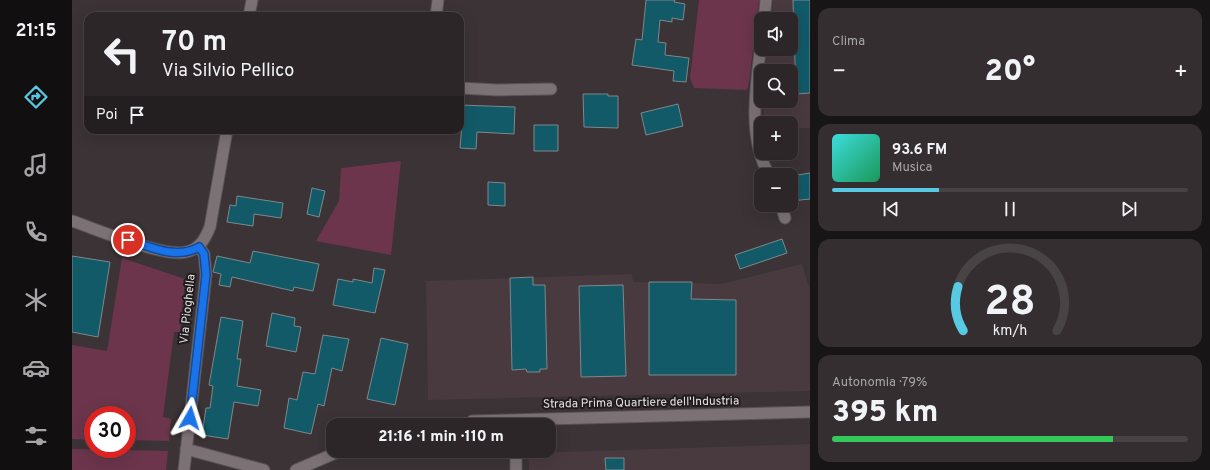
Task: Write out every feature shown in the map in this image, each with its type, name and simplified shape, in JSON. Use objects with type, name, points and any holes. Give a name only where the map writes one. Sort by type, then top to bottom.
[{"type":"street","points":[[250,12],[252,0]]},
{"type":"street","points":[[436,12],[438,0]]},
{"type":"street","points":[[765,12],[766,0]]},
{"type":"street","points":[[760,56],[755,128],[760,160],[765,168]]},
{"type":"street","points":[[464,88],[497,90],[551,89]]},
{"type":"street","points":[[72,221],[173,253],[185,253],[199,247],[206,238],[210,227],[226,134]]},
{"type":"street","points":[[783,212],[785,218]]},
{"type":"street","name":"Via Pioghella","points":[[184,470],[206,275],[204,254],[199,247]]},
{"type":"street","name":"Strada Prima Quartiere dell'Industria","points":[[556,421],[810,412]]},
{"type":"street","points":[[186,449],[264,470]]},
{"type":"street","points":[[296,470],[326,457]]},
{"type":"street","points":[[516,458],[516,470]]},
{"type":"shaded area","points":[[699,0],[759,0],[758,12],[754,12],[754,42],[747,90],[694,88],[690,78]]},
{"type":"shaded area","points":[[773,0],[810,0],[810,128],[798,128],[798,116],[764,116],[764,108],[798,108],[798,64],[766,64],[766,56],[798,56],[798,12],[772,12]]},
{"type":"shaded area","points":[[401,161],[391,255],[316,241],[339,201],[341,168]]},
{"type":"shaded area","points":[[122,258],[185,279],[180,332],[174,332],[163,417],[171,419],[169,441],[136,440],[136,406],[84,406],[84,440],[72,439],[72,345],[107,351]]},
{"type":"shaded area","points":[[802,264],[810,290],[810,391],[428,400],[426,281],[632,274],[633,282],[722,284]]},
{"type":"shaded area","points":[[810,444],[810,470],[529,470],[528,458],[556,458],[556,452]]},
{"type":"shaded area","points":[[72,449],[84,449],[84,458],[136,458],[136,450],[168,451],[166,470],[72,470]]},
{"type":"building","points":[[646,0],[675,0],[674,2],[685,4],[683,20],[672,18],[672,22],[660,20],[658,42],[666,43],[665,55],[689,58],[686,82],[673,81],[674,71],[632,65],[636,39],[642,40]]},
{"type":"building","points":[[793,0],[810,0],[810,93],[798,94],[798,64],[795,64],[795,56],[798,56],[798,12],[793,12]]},
{"type":"building","points":[[583,94],[608,94],[608,96],[618,96],[618,128],[584,127]]},
{"type":"building","points":[[678,104],[683,126],[646,135],[641,113]]},
{"type":"building","points":[[464,105],[515,107],[514,134],[477,132],[476,149],[460,148],[461,134],[464,134]]},
{"type":"building","points":[[534,125],[558,125],[558,151],[534,151]]},
{"type":"building","points":[[810,173],[810,199],[798,200],[798,175]]},
{"type":"building","points":[[488,182],[505,183],[505,206],[488,205]]},
{"type":"building","points":[[312,188],[325,191],[319,217],[307,214]]},
{"type":"building","points":[[237,196],[283,203],[281,218],[254,214],[253,226],[227,222],[230,205],[236,206]]},
{"type":"building","points":[[782,239],[787,253],[740,269],[735,255]]},
{"type":"building","points":[[253,251],[319,264],[313,291],[294,287],[293,291],[232,277],[230,287],[219,285],[221,274],[213,272],[217,256],[250,263]]},
{"type":"building","points":[[72,256],[110,262],[98,337],[72,332]]},
{"type":"building","points":[[374,268],[385,270],[375,313],[333,305],[338,279],[353,282],[353,279],[372,283]]},
{"type":"building","points":[[533,277],[533,285],[545,285],[547,369],[540,369],[540,372],[527,372],[526,369],[512,370],[510,278]]},
{"type":"building","points":[[649,282],[692,282],[691,299],[736,300],[736,375],[649,375]]},
{"type":"building","points":[[623,285],[626,376],[581,377],[579,286]]},
{"type":"building","points":[[272,313],[295,318],[294,326],[301,327],[296,352],[266,346]]},
{"type":"building","points":[[221,317],[243,321],[237,359],[241,359],[237,386],[261,390],[258,406],[234,402],[228,439],[202,435],[206,408],[210,408],[213,386],[209,385]]},
{"type":"building","points":[[323,335],[349,339],[342,371],[332,368],[324,406],[318,404],[311,434],[284,428],[289,398],[297,400],[303,372],[315,374]]},
{"type":"building","points":[[381,338],[408,344],[395,405],[367,399]]},
{"type":"building","points":[[605,458],[624,458],[624,470],[606,470]]},
{"type":"route","points":[[128,240],[173,253],[185,253],[199,247],[204,254],[206,275],[190,418]]}]
